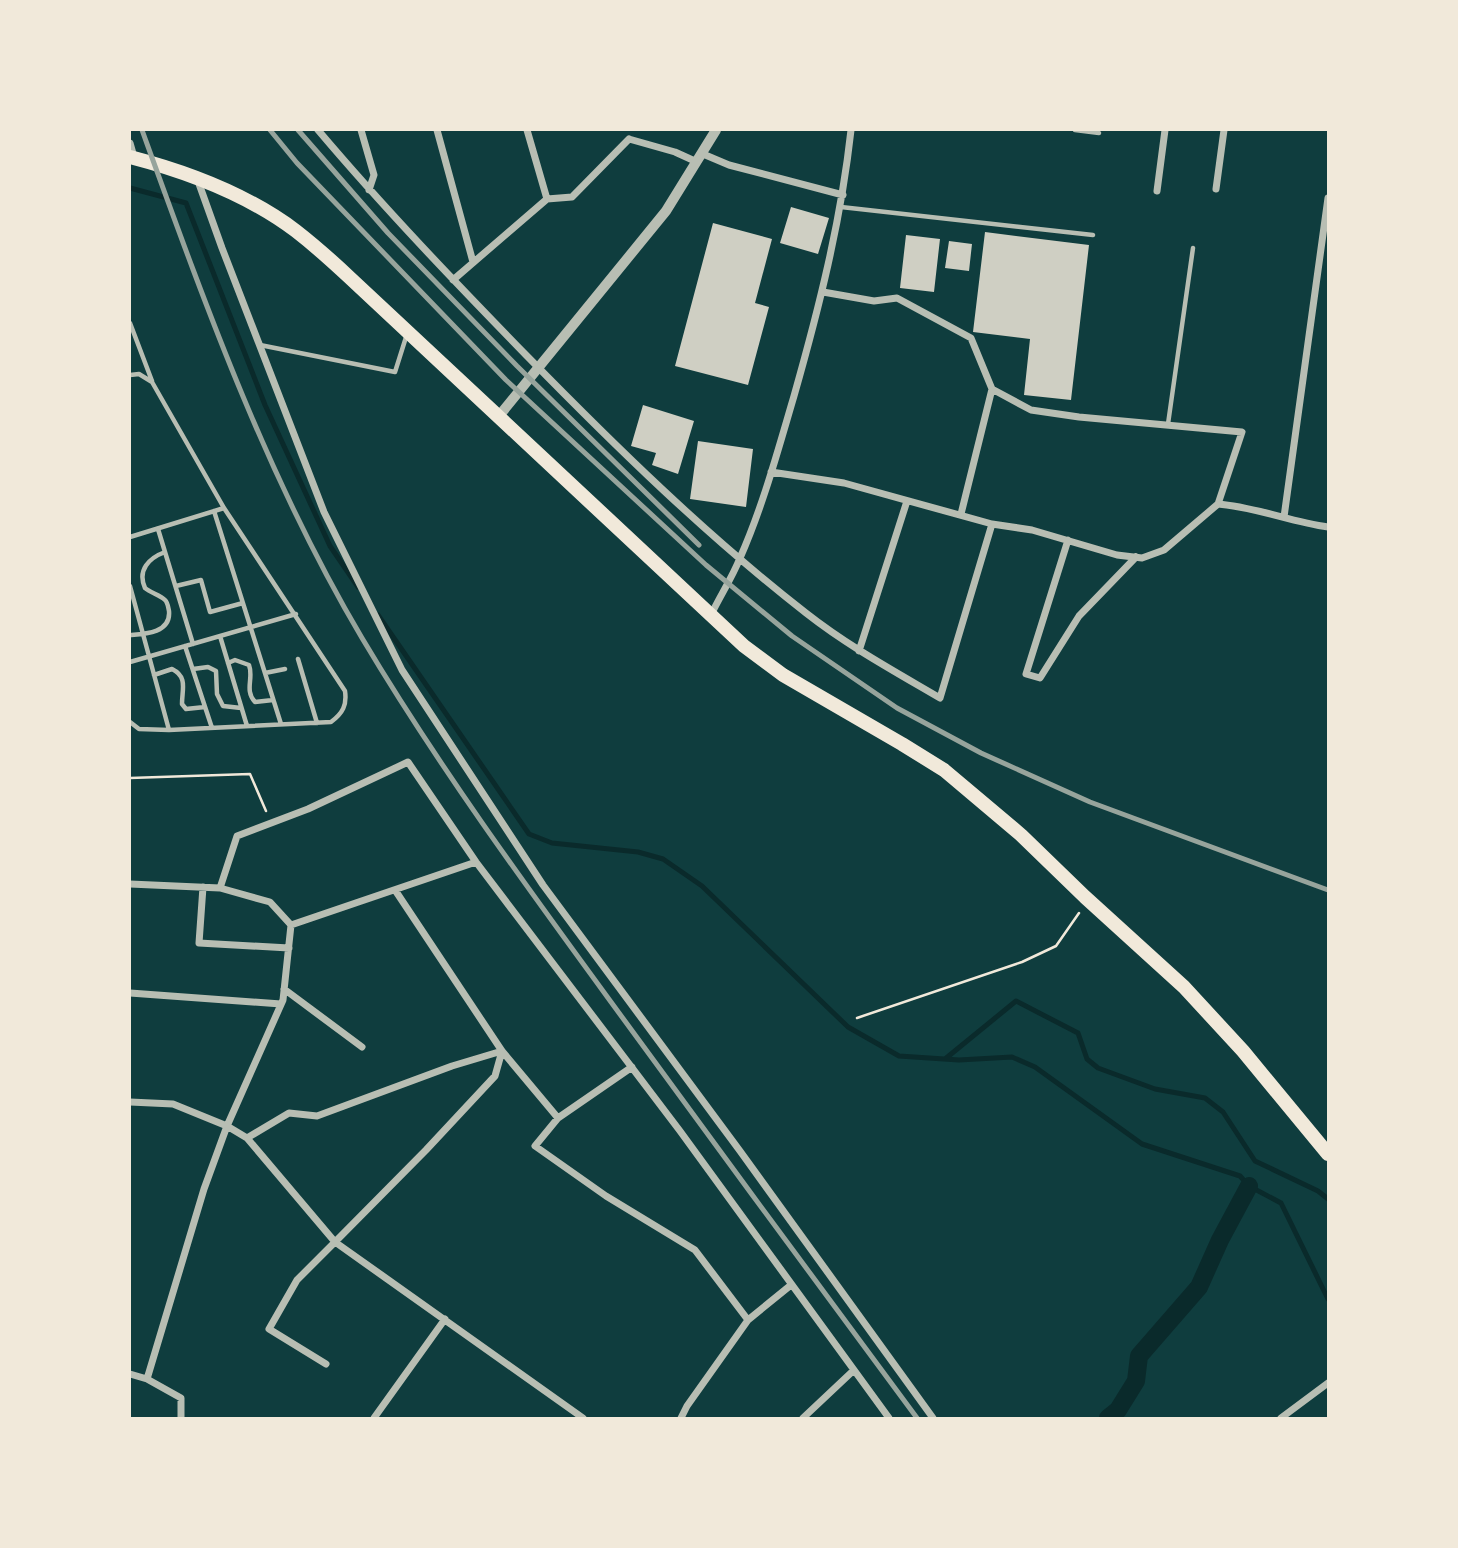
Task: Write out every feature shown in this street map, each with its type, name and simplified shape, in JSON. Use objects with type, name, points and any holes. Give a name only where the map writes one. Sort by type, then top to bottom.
[{"type":"main road","points":[[132,157],[198,178],[259,207],[295,230],[349,276],[744,646],[783,675],[944,771],[1021,835],[1193,996],[1244,1051],[1328,1154]]},
{"type":"street","points":[[318,130],[369,190],[453,280],[621,452],[685,511],[806,614],[859,651],[940,698],[992,524]]},
{"type":"street","points":[[361,130],[374,175],[369,190]]},
{"type":"street","points":[[437,130],[473,262]]},
{"type":"street","points":[[527,130],[547,199]]},
{"type":"street","points":[[626,130],[629,139]]},
{"type":"street","points":[[499,416],[666,211],[716,130]]},
{"type":"street","points":[[710,616],[740,558],[771,472],[823,292],[844,195],[850,130]]},
{"type":"street","points":[[1157,191],[1165,130]]},
{"type":"street","points":[[1216,189],[1224,130]]},
{"type":"street","points":[[453,280],[547,199],[572,197],[629,139]]},
{"type":"street","points":[[629,139],[844,195]]},
{"type":"street","points":[[130,143],[132,157]]},
{"type":"street","points":[[198,178],[324,512],[402,670],[543,884],[933,1419]]},
{"type":"street","points":[[1284,517],[1328,198]]},
{"type":"street","points":[[823,292],[874,301],[897,298],[971,338],[992,389],[961,514]]},
{"type":"street","points":[[771,472],[844,483],[992,524],[1032,530],[1117,555],[1142,558],[1164,550],[1218,504],[1242,432],[1031,410],[992,389]]},
{"type":"street","points":[[859,651],[907,501]]},
{"type":"street","points":[[1218,504],[1244,506],[1328,527]]},
{"type":"street","points":[[1068,540],[1026,674],[1040,678],[1079,615],[1136,557]]},
{"type":"street","points":[[220,888],[237,836],[308,809],[408,762],[476,862],[632,1067],[889,1419]]},
{"type":"street","points":[[291,925],[476,862]]},
{"type":"street","points":[[130,884],[220,888],[270,902],[291,925],[281,1004],[227,1126],[204,1189],[147,1379]]},
{"type":"street","points":[[203,887],[199,943],[289,948]]},
{"type":"street","points":[[395,890],[502,1051],[558,1118]]},
{"type":"street","points":[[284,989],[362,1047]]},
{"type":"street","points":[[130,993],[281,1004]]},
{"type":"street","points":[[247,1138],[289,1113],[317,1116],[452,1066],[502,1051]]},
{"type":"street","points":[[326,1364],[269,1329],[297,1280],[495,1076],[502,1051]]},
{"type":"street","points":[[632,1067],[558,1118],[535,1146],[606,1196],[695,1250],[748,1320]]},
{"type":"street","points":[[130,1102],[173,1104],[227,1126],[247,1138],[335,1242],[580,1418]]},
{"type":"street","points":[[681,1419],[687,1406],[748,1320],[791,1285]]},
{"type":"street","points":[[374,1419],[445,1319]]},
{"type":"street","points":[[803,1419],[854,1370]]},
{"type":"street","points":[[130,1374],[147,1379],[181,1398],[181,1419]]},
{"type":"street","points":[[1281,1419],[1328,1383]]},
{"type":"lane","points":[[1075,130],[1099,133]]},
{"type":"lane","points":[[841,207],[1093,235]]},
{"type":"lane","points":[[1167,425],[1193,248]]},
{"type":"lane","points":[[130,323],[152,382],[224,508],[345,691],[347,704],[331,722],[169,730],[139,729],[130,722]]},
{"type":"lane","points":[[259,345],[395,372],[408,332]]},
{"type":"lane","points":[[130,376],[139,374],[152,382]]},
{"type":"lane","points":[[130,537],[224,508]]},
{"type":"lane","points":[[214,511],[281,724]]},
{"type":"lane","points":[[158,529],[193,644]]},
{"type":"lane","points":[[130,635],[143,635],[163,628],[169,619],[167,603],[145,588],[142,576],[150,560],[165,552]]},
{"type":"lane","points":[[176,586],[201,580],[210,612],[243,603]]},
{"type":"lane","points":[[130,588],[169,730]]},
{"type":"lane","points":[[130,662],[296,614]]},
{"type":"lane","points":[[220,636],[247,726]]},
{"type":"lane","points":[[186,646],[212,727]]},
{"type":"lane","points":[[298,659],[317,723]]},
{"type":"lane","points":[[228,663],[235,660],[249,665],[252,672],[249,691],[255,702],[273,700]]},
{"type":"lane","points":[[193,669],[208,667],[216,671],[219,701],[223,706],[241,708]]},
{"type":"lane","points":[[265,673],[285,668]]},
{"type":"lane","points":[[154,675],[172,670],[178,672],[184,682],[182,704],[186,709],[205,707]]},
{"type":"path","points":[[130,778],[250,774],[271,823]]},
{"type":"path","points":[[857,1018],[1023,962],[1056,946],[1088,900]]},
{"type":"building","points":[[791,207],[829,218],[818,254],[780,243]]},
{"type":"building","points":[[713,223],[772,239],[755,303],[769,307],[748,385],[675,366]]},
{"type":"building","points":[[985,232],[1089,245],[1071,400],[1024,395],[1030,339],[973,332]]},
{"type":"building","points":[[906,235],[940,239],[934,292],[900,288]]},
{"type":"building","points":[[949,241],[972,244],[969,271],[945,268]]},
{"type":"building","points":[[643,405],[694,421],[678,474],[652,465],[656,453],[631,446]]},
{"type":"building","points":[[698,441],[753,449],[746,507],[690,499]]},
{"type":"waterway","points":[[130,188],[186,203],[265,405],[330,546],[358,587]]},
{"type":"waterway","points":[[378,615],[529,834],[552,843],[638,852],[663,859],[702,886],[848,1027],[899,1056],[959,1060],[1012,1057],[1035,1067],[1142,1144],[1240,1176],[1249,1186],[1281,1203],[1328,1299]]},
{"type":"waterway","points":[[945,1059],[1016,1001],[1078,1033],[1087,1059],[1098,1068],[1155,1089],[1205,1098],[1223,1112],[1255,1161],[1318,1191],[1328,1199]]},
{"type":"waterway","points":[[1108,1418],[1118,1410],[1136,1381],[1139,1356],[1199,1287],[1249,1186]]},
{"type":"railway","points":[[142,130],[214,325],[267,453],[296,516],[362,638],[420,731],[514,868],[917,1418]]},
{"type":"railway","points":[[270,130],[297,163],[506,380],[706,565],[792,636],[897,708],[981,753],[1090,802],[1328,890]]},
{"type":"railway","points":[[298,130],[388,233],[517,366],[699,545]]}]
